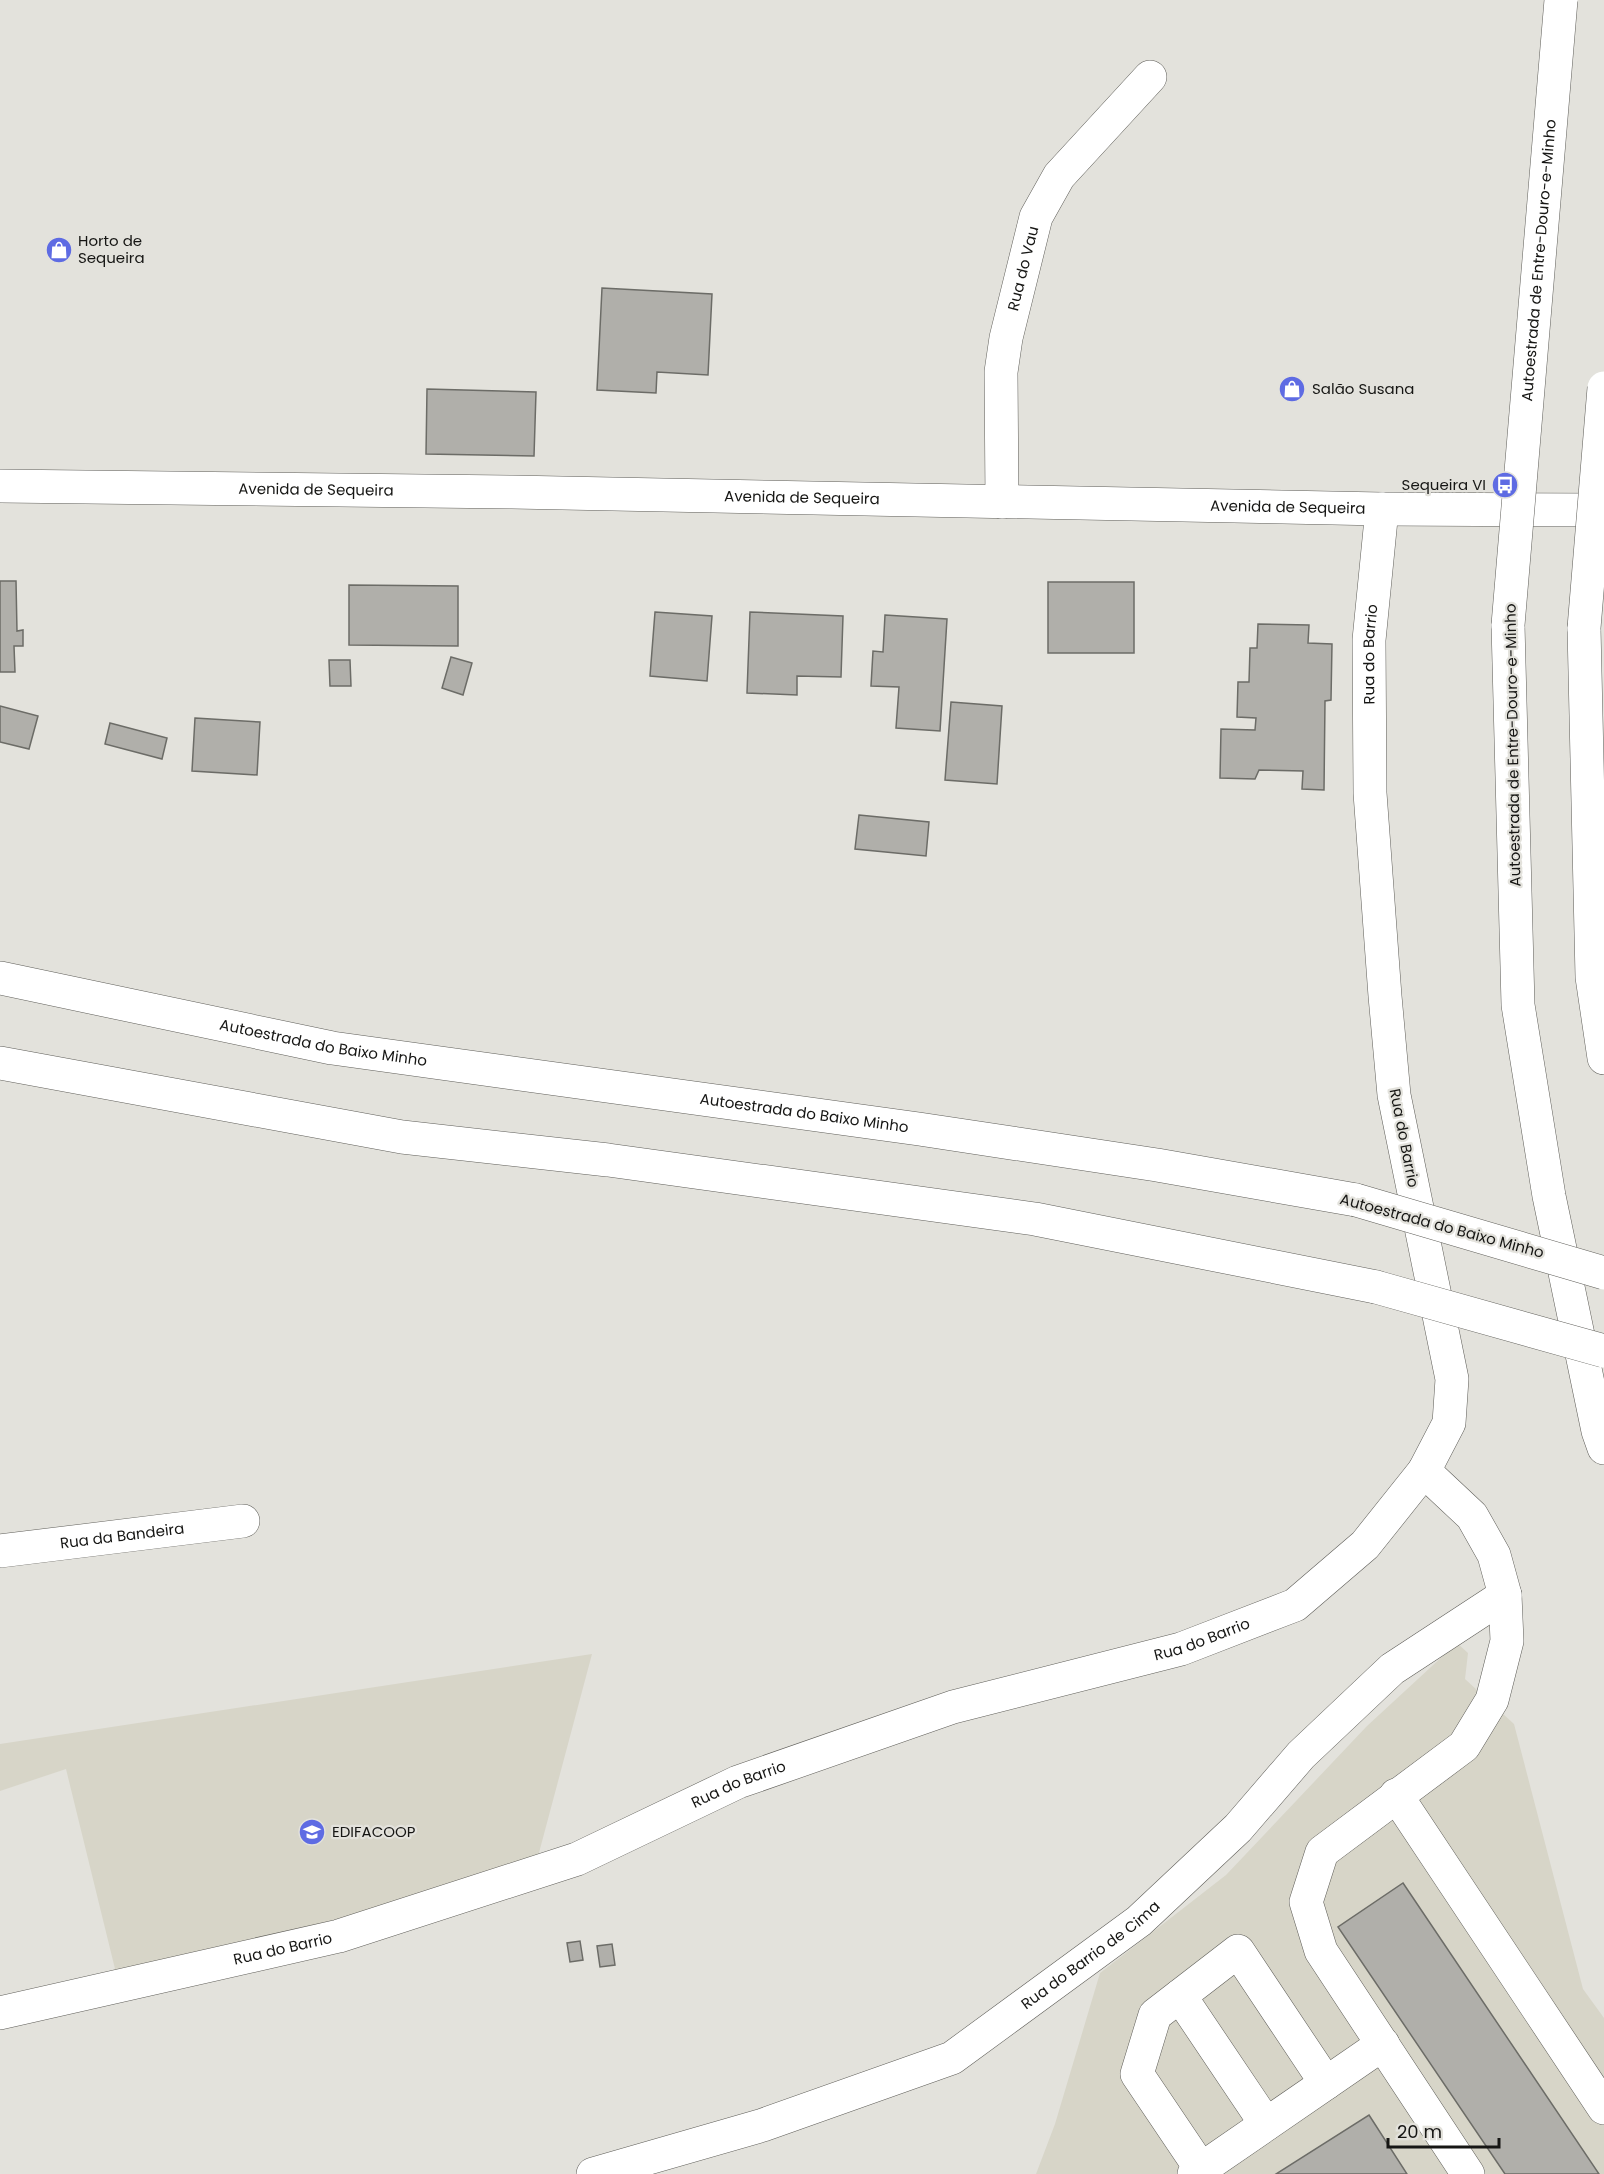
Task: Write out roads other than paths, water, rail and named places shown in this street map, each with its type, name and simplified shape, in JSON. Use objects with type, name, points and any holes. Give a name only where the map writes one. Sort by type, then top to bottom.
[{"type":"main road","name":"Autoestrada de Entre-Douro-e-Minho","points":[[1561,0],[1508,625],[1518,1005],[1548,1196],[1598,1431],[1604,1448]]},
{"type":"main road","name":"Rua do Vau","points":[[1002,502],[1001,372],[1006,338],[1036,217],[1059,176],[1150,77]]},
{"type":"main road","points":[[1604,388],[1584,628],[1592,977],[1604,1058]]},
{"type":"main road","name":"Avenida de Sequeira","points":[[0,486],[1382,509],[1604,510]]},
{"type":"main road","name":"Rua do Barrio","points":[[0,2013],[339,1936],[577,1859],[738,1782],[953,1707],[1181,1649],[1295,1605],[1365,1545],[1424,1471],[1449,1423],[1452,1379],[1394,1095],[1385,996],[1370,793],[1369,640],[1382,509]]},
{"type":"main road","name":"Autoestrada do Baixo Minho","points":[[0,978],[332,1048],[919,1129],[1157,1165],[1356,1200],[1604,1272]]},
{"type":"main road","points":[[0,1063],[402,1137],[608,1160],[1035,1219],[1376,1287],[1604,1351]]},
{"type":"main road","points":[[1424,1471],[1472,1516],[1494,1555],[1505,1595],[1507,1641],[1492,1700],[1464,1746],[1322,1852],[1306,1902],[1321,1952],[1468,2174]]},
{"type":"main road","name":"Rua da Bandeira","points":[[0,1551],[243,1521]]},
{"type":"main road","name":"Rua do Barrio de Cima","points":[[593,2174],[764,2125],[952,2058],[1139,1921],[1238,1828],[1301,1755],[1392,1669],[1505,1595]]},
{"type":"main road","points":[[1396,1795],[1604,2108]]},
{"type":"main road","points":[[1326,2083],[1238,1951],[1155,2015],[1137,2074],[1197,2172],[1383,2044]]},
{"type":"main road","points":[[1180,1996],[1266,2124]]},
{"type":"place","name":"Horto de Sequeira","points":[[59,250]]},
{"type":"place","name":"Salão Susana","points":[[1292,389]]},
{"type":"place","name":"Sequeira VI","points":[[1505,485]]},
{"type":"place","name":"EDIFACOOP","points":[[312,1832]]}]
